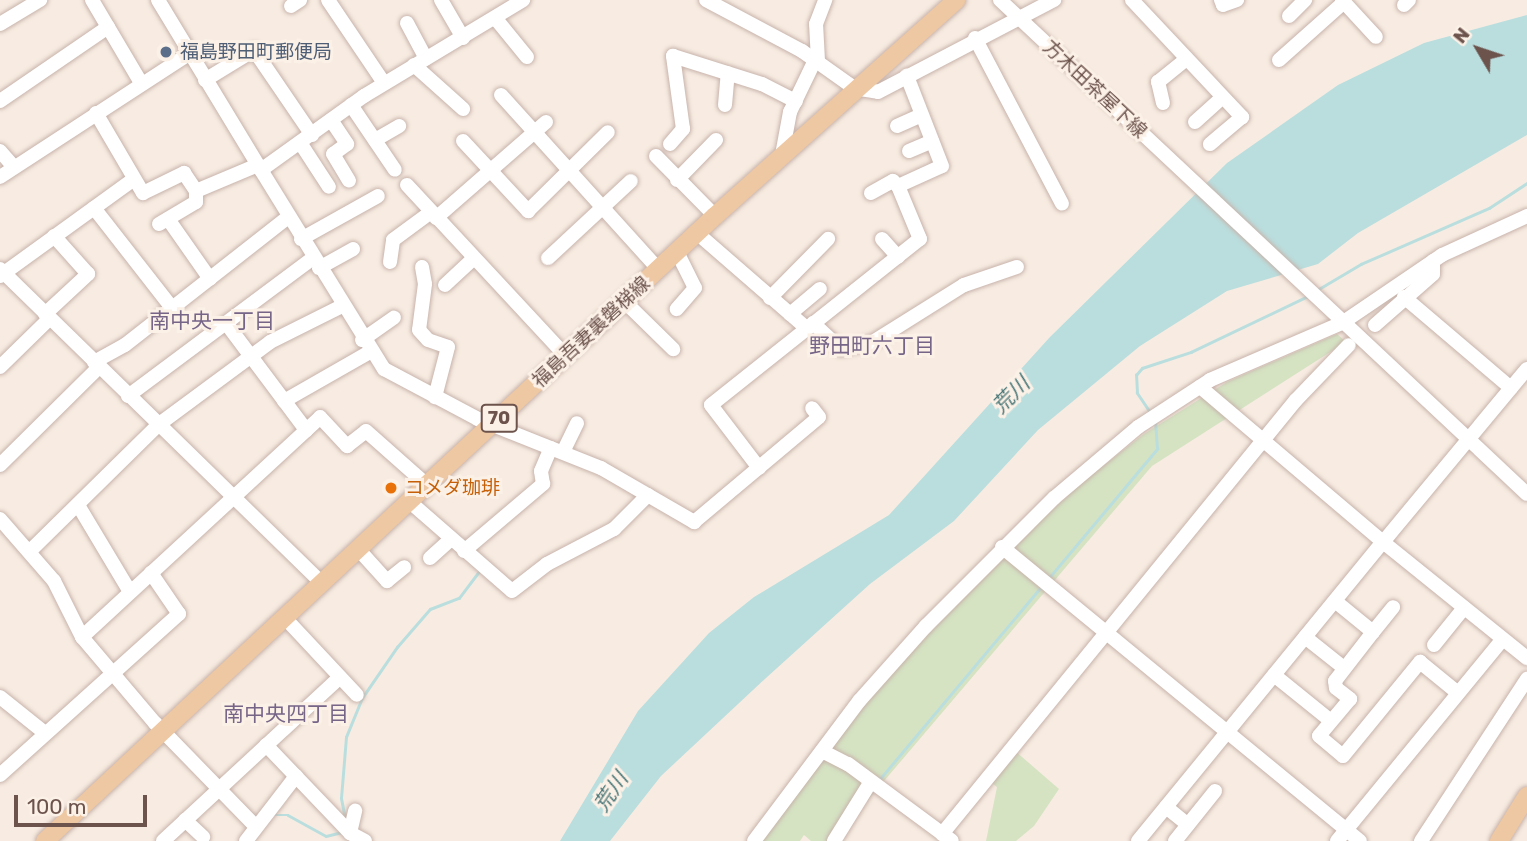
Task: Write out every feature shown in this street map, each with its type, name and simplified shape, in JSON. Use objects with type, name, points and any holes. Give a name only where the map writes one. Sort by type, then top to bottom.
[{"type":"main road","name":"福島吾妻裏磐梯線","points":[[45,841],[715,216],[854,88],[957,0]]},
{"type":"main road","points":[[1499,841],[1527,796]]},
{"type":"street","points":[[2,18],[40,0]]},
{"type":"street","points":[[92,0],[141,83]]},
{"type":"street","points":[[158,0],[341,306],[384,369],[435,397],[557,450],[648,495],[696,525],[819,417],[812,408]]},
{"type":"street","points":[[328,0],[384,83]]},
{"type":"street","points":[[441,0],[463,38]]},
{"type":"street","points":[[195,191],[259,167],[307,139],[384,83],[496,19],[523,0]]},
{"type":"street","points":[[782,155],[796,101],[816,61],[816,24],[825,0]]},
{"type":"street","name":"方木田茶屋下線","points":[[1000,0],[1527,494]]},
{"type":"street","points":[[713,1],[816,61],[854,88],[878,92],[1017,16],[1054,0]]},
{"type":"street","points":[[1132,0],[1241,119],[1210,144]]},
{"type":"street","points":[[1221,0],[1223,5],[1237,0]]},
{"type":"street","points":[[1289,16],[1306,0]]},
{"type":"street","points":[[1279,60],[1343,1],[1376,37]]},
{"type":"street","points":[[496,19],[527,57]]},
{"type":"street","points":[[407,23],[420,62],[463,109]]},
{"type":"street","points":[[0,101],[108,27]]},
{"type":"street","points":[[975,38],[1062,204]]},
{"type":"street","points":[[205,80],[254,50],[307,139],[329,187]]},
{"type":"street","points":[[0,177],[13,166],[189,54]]},
{"type":"street","points":[[670,144],[683,129],[673,56],[728,73],[796,101]]},
{"type":"street","points":[[1163,103],[1158,82],[1186,59]]},
{"type":"street","points":[[725,105],[728,73]]},
{"type":"street","points":[[898,186],[942,166],[906,76]]},
{"type":"street","points":[[502,95],[658,270]]},
{"type":"street","points":[[1195,121],[1222,98]]},
{"type":"street","points":[[351,105],[395,170]]},
{"type":"street","points":[[96,113],[143,193],[184,173],[195,191],[196,202],[163,221],[210,279]]},
{"type":"street","points":[[897,126],[922,115]]},
{"type":"street","points":[[331,120],[347,144],[333,154],[349,181]]},
{"type":"street","points":[[390,262],[393,240],[433,215],[546,122]]},
{"type":"street","points":[[375,140],[398,126]]},
{"type":"street","points":[[463,141],[528,211],[608,132]]},
{"type":"street","points":[[677,180],[716,140]]},
{"type":"street","points":[[909,151],[932,141]]},
{"type":"street","points":[[0,151],[13,166]]},
{"type":"street","points":[[656,156],[715,216]]},
{"type":"street","points":[[134,179],[1,272],[322,583]]},
{"type":"street","points":[[548,258],[632,181]]},
{"type":"street","points":[[759,468],[711,405],[920,239],[898,186],[893,181],[871,192]]},
{"type":"street","points":[[407,185],[566,356]]},
{"type":"street","points":[[301,239],[378,196]]},
{"type":"street","points":[[94,208],[172,308]]},
{"type":"street","points":[[754,841],[860,700],[1002,547],[1118,444],[1199,387],[1266,352],[1341,322],[1433,261],[1527,216]]},
{"type":"street","points":[[0,465],[97,365],[288,217]]},
{"type":"street","points":[[697,233],[770,298],[842,349],[873,342],[964,285],[1017,267]]},
{"type":"street","points":[[0,367],[88,274],[54,236]]},
{"type":"street","points":[[770,298],[828,239]]},
{"type":"street","points":[[882,239],[898,257]]},
{"type":"street","points":[[128,396],[226,323],[316,263],[353,249]]},
{"type":"street","points":[[677,252],[695,288],[677,309]]},
{"type":"street","points":[[445,285],[473,259]]},
{"type":"street","points":[[1375,325],[1433,274],[1433,261]]},
{"type":"street","points":[[422,267],[425,284],[419,330],[428,340],[448,347],[435,397]]},
{"type":"street","points":[[790,314],[820,289]]},
{"type":"street","points":[[1404,297],[1511,388]]},
{"type":"street","points":[[624,301],[673,349]]},
{"type":"street","points":[[30,551],[158,425],[250,356],[341,306]]},
{"type":"street","points":[[284,401],[366,346],[394,318]]},
{"type":"street","points":[[226,323],[306,430]]},
{"type":"street","points":[[822,751],[947,837],[1107,633],[1349,345]]},
{"type":"street","points":[[1138,841],[1527,369]]},
{"type":"street","points":[[1199,387],[1383,542],[1527,658]]},
{"type":"street","points":[[82,637],[231,496],[320,417],[347,446],[366,431],[427,485]]},
{"type":"street","points":[[464,551],[543,484],[541,471],[577,423]]},
{"type":"street","points":[[410,502],[512,591],[547,564],[614,529],[648,495]]},
{"type":"street","points":[[78,505],[130,592]]},
{"type":"street","points":[[0,520],[54,581],[82,637],[220,788],[258,820]]},
{"type":"street","points":[[430,558],[451,539]]},
{"type":"street","points":[[1002,547],[1227,731],[1342,835],[1360,841]]},
{"type":"street","points":[[359,550],[387,581],[404,567]]},
{"type":"street","points":[[0,775],[179,614],[151,573]]},
{"type":"street","points":[[1335,601],[1373,632]]},
{"type":"street","points":[[1394,607],[1344,668],[1336,688],[1350,699],[1319,736],[1343,756],[1420,662],[1458,693]]},
{"type":"street","points":[[1434,645],[1464,608]]},
{"type":"street","points":[[285,618],[357,695]]},
{"type":"street","points":[[1305,637],[1344,668]]},
{"type":"street","points":[[1342,835],[1503,639]]},
{"type":"street","points":[[1274,675],[1331,721]]},
{"type":"street","points":[[163,841],[340,677]]},
{"type":"street","points":[[1421,841],[1527,679]]},
{"type":"street","points":[[0,697],[45,733]]},
{"type":"street","points":[[266,745],[350,833],[365,841]]},
{"type":"street","points":[[246,841],[258,820],[296,776]]},
{"type":"street","points":[[834,841],[870,783]]},
{"type":"street","points":[[1175,841],[1215,791]]},
{"type":"street","points":[[1166,807],[1188,825]]},
{"type":"street","points":[[350,833],[355,811]]},
{"type":"street","points":[[185,820],[203,837]]},
{"type":"green space","points":[[1337,334],[1346,342],[1152,466],[833,841],[811,841],[804,835],[800,841],[761,841],[864,703],[1005,553],[1084,481],[1144,434],[1227,382]]},
{"type":"green space","points":[[1014,750],[1059,789],[1034,826],[1016,841],[986,841],[997,787],[989,781]]},
{"type":"water","name":"荒川","points":[[1527,15],[1527,135],[1358,233],[1318,264],[1227,291],[1140,346],[1038,430],[954,521],[870,584],[661,776],[610,841],[560,841],[638,711],[709,633],[754,597],[889,515],[1050,337],[1227,163],[1338,85],[1424,43]]},
{"type":"waterway","points":[[1317,290],[1361,264],[1489,208],[1527,183]]},
{"type":"waterway","points":[[1151,414],[1137,393],[1136,375],[1142,368],[1191,352],[1308,296]]},
{"type":"waterway","points":[[1048,579],[1157,449],[1155,423]]},
{"type":"waterway","points":[[345,819],[341,798],[346,737],[362,698],[397,647],[430,609],[459,598],[481,569]]},
{"type":"waterway","points":[[879,780],[1041,587]]},
{"type":"waterway","points":[[271,815],[288,815],[326,836],[342,832]]},
{"type":"place","name":"福島野田町郵便局","points":[[166,52]]},
{"type":"place","name":"コメダ珈琲","points":[[391,488]]},
{"type":"district","name":"南中央一丁目","points":[[212,321]]},
{"type":"district","name":"野田町六丁目","points":[[872,346]]},
{"type":"district","name":"南中央四丁目","points":[[286,714]]}]
